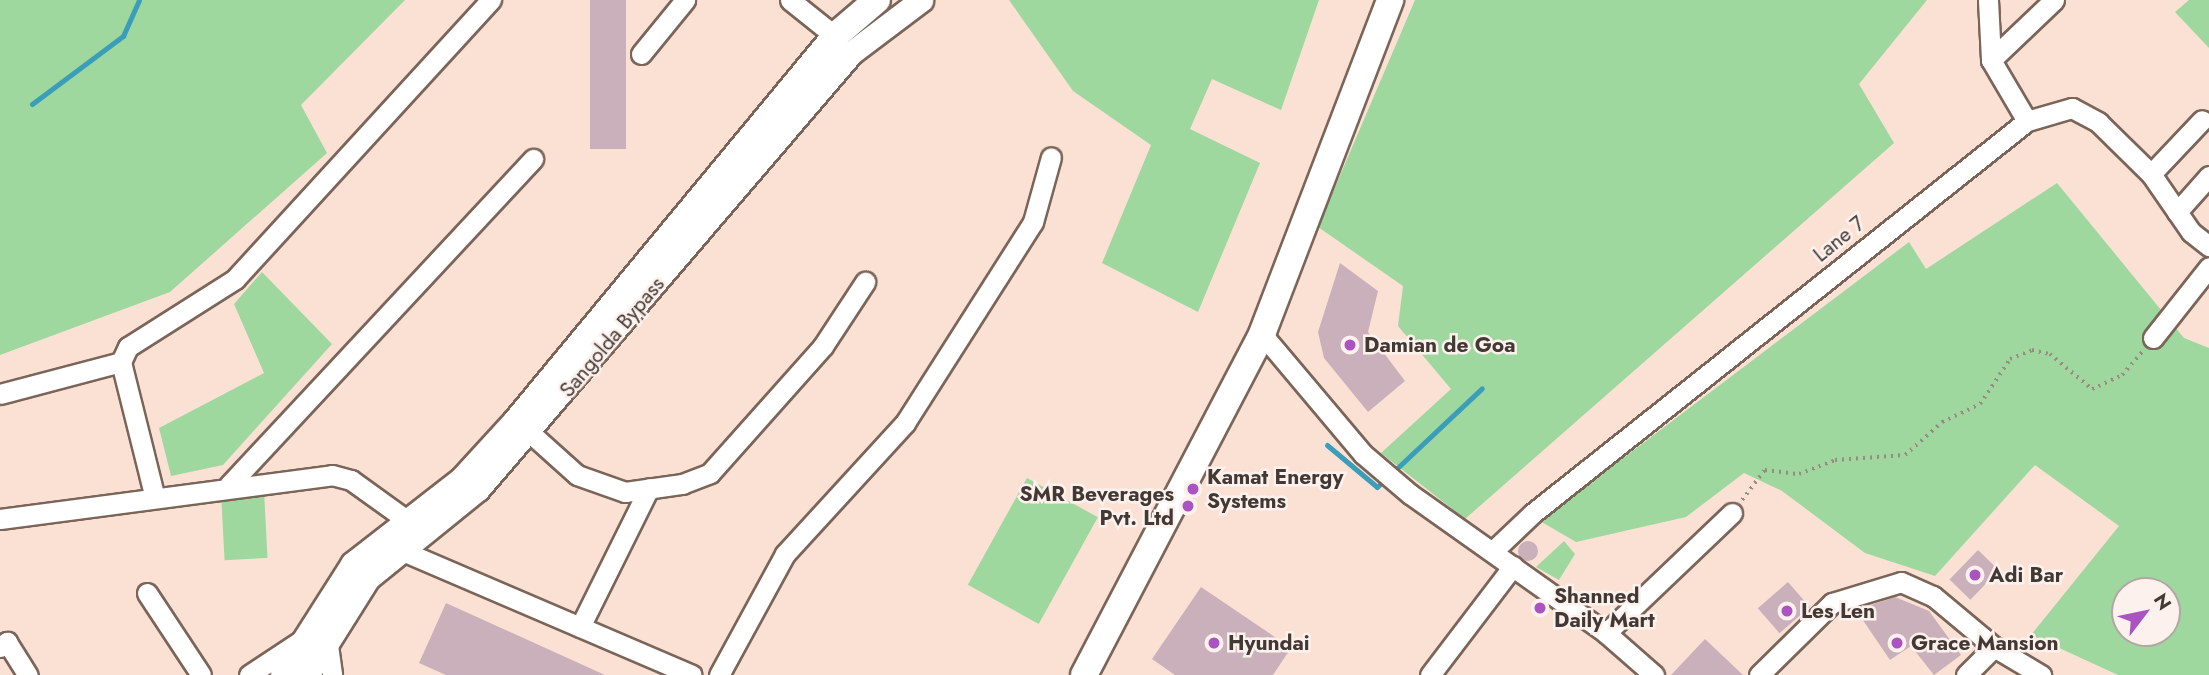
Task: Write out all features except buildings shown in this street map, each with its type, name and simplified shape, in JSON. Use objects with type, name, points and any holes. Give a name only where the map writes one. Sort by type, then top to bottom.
[{"type":"highway","name":"Sangolda Bypass","points":[[284,675],[319,640],[354,565],[391,546],[408,521],[463,480],[524,427],[835,36],[877,0]]},
{"type":"highway","points":[[1084,675],[1262,334],[1391,0]]},
{"type":"main road","name":"Sangolda Bypass","points":[[391,546],[469,497],[524,427],[851,53],[921,0]]},
{"type":"main road","name":"Sangolda Bypass","points":[[307,675],[319,640]]},
{"type":"street","points":[[155,498],[121,362],[128,346],[235,279],[324,177],[491,0]]},
{"type":"street","points":[[641,54],[685,0]]},
{"type":"street","points":[[790,0],[835,36]]},
{"type":"street","points":[[1988,0],[1991,61],[2027,121]]},
{"type":"street","points":[[1991,61],[2054,0]]},
{"type":"street","name":"Lane 7","points":[[1493,551],[1533,513],[2027,121],[2071,108],[2098,122],[2151,174],[2191,232],[2209,246]]},
{"type":"street","points":[[2151,174],[2202,120]]},
{"type":"street","points":[[719,675],[785,554],[905,423],[1033,222],[1051,157]]},
{"type":"street","points":[[229,485],[533,159]]},
{"type":"street","points":[[2177,212],[2209,176]]},
{"type":"street","points":[[2153,338],[2209,267]]},
{"type":"street","points":[[524,427],[577,475],[625,492],[682,484],[710,473],[823,346],[865,282]]},
{"type":"street","points":[[1262,334],[1363,454],[1606,633],[1654,675]]},
{"type":"street","points":[[0,394],[121,362]]},
{"type":"street","points":[[0,519],[229,485],[332,475],[351,480],[408,521]]},
{"type":"street","points":[[580,627],[649,488]]},
{"type":"street","points":[[1606,633],[1732,513]]},
{"type":"street","points":[[391,546],[692,675]]},
{"type":"street","points":[[1430,675],[1514,566]]},
{"type":"street","points":[[1759,675],[1832,603],[1901,582],[1933,596],[1994,647],[2041,675]]},
{"type":"street","points":[[147,593],[201,675]]},
{"type":"street","points":[[249,675],[319,640],[332,675]]},
{"type":"street","points":[[2,641],[28,675]]},
{"type":"street","points":[[1966,675],[1994,647]]},
{"type":"path","points":[[1732,513],[1765,470],[1800,474],[1835,460],[1905,455],[1942,422],[1980,404],[1996,386],[2010,359],[2032,350],[2050,354],[2092,389],[2122,375],[2153,338]]},
{"type":"green space","points":[[0,0],[405,0],[301,105],[327,153],[170,292],[0,355]]},
{"type":"green space","points":[[1009,0],[1319,0],[1281,110],[1212,79],[1190,129],[1260,163],[1198,312],[1102,263],[1151,145],[1073,91]]},
{"type":"green space","points":[[1415,0],[1927,0],[1859,84],[1894,143],[1465,519],[1381,453],[1451,389],[1398,326],[1403,286],[1318,227]]},
{"type":"green space","points":[[2189,0],[2209,0],[2209,48],[2175,12]]},
{"type":"green space","points":[[2057,183],[2184,338],[2209,348],[2209,675],[2118,675],[2031,635],[2119,526],[2035,465],[1935,576],[1865,553],[1782,491],[1744,473],[1686,517],[1576,542],[1540,521],[1909,242],[1926,269]]},
{"type":"green space","points":[[262,272],[332,344],[223,465],[171,476],[159,428],[264,373],[234,304]]},
{"type":"green space","points":[[1027,478],[1098,517],[1039,624],[968,585]]},
{"type":"green space","points":[[264,491],[268,558],[225,560],[221,493]]},
{"type":"green space","points":[[1564,541],[1575,554],[1559,580],[1536,567]]},
{"type":"waterway","points":[[32,104],[123,36],[139,0]]},
{"type":"waterway","points":[[1393,472],[1482,388]]},
{"type":"waterway","points":[[1327,445],[1377,487],[1386,479]]},
{"type":"place","name":"Damian de Goa","points":[[1350,345]]},
{"type":"place","name":"Kamat Energy Systems","points":[[1193,489]]},
{"type":"place","name":"SMR Beverages Pvt. Ltd","points":[[1188,506]]},
{"type":"place","name":"Adi Bar","points":[[1975,575]]},
{"type":"place","name":"Shanned Daily Mart","points":[[1540,608]]},
{"type":"place","name":"Les Len","points":[[1787,611]]},
{"type":"place","name":"Hyundai","points":[[1214,643]]},
{"type":"place","name":"Grace Mansion","points":[[1897,643]]}]
